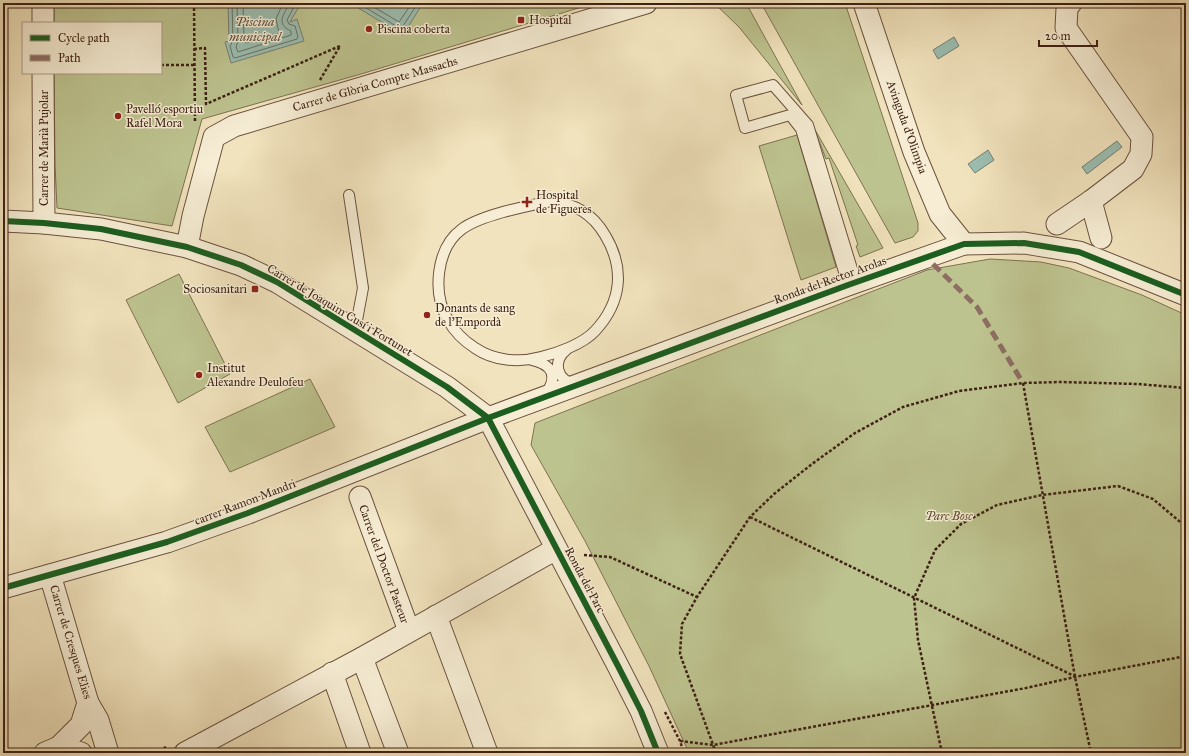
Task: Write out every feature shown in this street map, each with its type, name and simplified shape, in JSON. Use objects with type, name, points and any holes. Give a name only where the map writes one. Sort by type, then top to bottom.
[{"type":"street","points":[[43,3],[43,22]]},
{"type":"street","name":"Carrer de Glòria Compte Massachs","points":[[187,247],[193,216],[214,137],[234,126],[646,3]]},
{"type":"street","name":"Avinguda d'Olimpia","points":[[864,3],[914,152],[940,214],[964,244]]},
{"type":"street","points":[[1057,224],[1091,201],[1133,169],[1141,154],[1142,137],[1066,28],[1067,8],[1071,3]]},
{"type":"street","name":"Carrer de Marià Pujolar","points":[[43,74],[44,223]]},
{"type":"street","points":[[1091,201],[1102,238]]},
{"type":"street","name":"Carrer de Joaquim Cusí i Fortunet","points":[[3,222],[44,223],[101,229],[187,247],[240,265],[277,282],[447,387],[488,418]]},
{"type":"street","name":"Ronda del Rector Arolas","points":[[488,418],[852,283],[964,244],[1024,243],[1079,252],[1186,295]]},
{"type":"street","name":"Ronda del Parc","points":[[488,418],[631,691],[658,753]]},
{"type":"street","name":"carrer Ramon Mandri","points":[[3,588],[167,542],[248,514],[488,418]]},
{"type":"street","name":"Carrer del Doctor Pasteur","points":[[360,497],[409,632]]},
{"type":"street","name":"Carrer del Doctor Pasteur","points":[[185,753],[362,658],[556,550]]},
{"type":"street","name":"Carrer de Cresques Elies","points":[[50,575],[88,703],[98,720],[108,753]]},
{"type":"street","points":[[436,616],[487,753]]},
{"type":"street","points":[[362,658],[398,753]]},
{"type":"street","points":[[332,673],[360,753]]},
{"type":"street","points":[[52,750],[81,725],[88,703]]},
{"type":"street","points":[[52,750],[81,753]]},
{"type":"lane","points":[[773,85],[808,125],[852,283],[801,129],[790,115],[745,128],[736,95],[773,85]]},
{"type":"lane","points":[[349,195],[363,288],[355,331]]},
{"type":"lane","points":[[571,347],[550,355],[530,360],[518,361],[487,356],[467,343],[448,321],[440,301],[440,265],[443,254],[455,235],[471,224],[520,208],[551,201],[573,205],[583,210],[595,221],[609,242],[618,264],[618,289],[609,312],[594,332],[571,347],[559,358],[558,369],[564,378],[572,383],[580,384]]},
{"type":"lane","points":[[530,360],[541,362],[550,369],[552,373],[552,384],[543,398]]},
{"type":"path","points":[[194,3],[195,122]]},
{"type":"path","points":[[194,49],[205,48],[206,104],[340,46],[320,79]]},
{"type":"path","points":[[162,65],[194,65]]},
{"type":"path","points":[[716,753],[680,654],[682,624],[697,596],[750,517],[774,494],[812,464],[855,434],[903,407],[960,391],[1023,383],[1069,382],[1138,384],[1186,388]]},
{"type":"path","points":[[1023,383],[1075,677],[1091,753]]},
{"type":"path","points":[[942,753],[918,640],[914,598],[935,550],[961,524],[997,505],[1042,495],[1118,486],[1153,500],[1185,526],[1186,529]]},
{"type":"path","points":[[750,517],[1075,677]]},
{"type":"path","points":[[584,556],[610,557],[697,596]]},
{"type":"path","points":[[680,741],[713,745],[1186,656]]},
{"type":"green space","points":[[54,3],[595,3],[361,74],[202,119],[172,226],[57,208],[54,74],[162,74],[162,22],[54,22]]},
{"type":"green space","points":[[714,3],[746,3],[802,105],[739,27]]},
{"type":"green space","points":[[761,3],[845,3],[918,223],[918,231],[913,237],[895,243]]},
{"type":"green space","points":[[814,128],[883,248],[860,257],[856,246],[858,245],[829,158],[826,159]]},
{"type":"green space","points":[[797,135],[836,267],[801,280],[759,146]]},
{"type":"green space","name":"Parc Bosc","points":[[990,259],[1041,262],[1069,268],[1142,295],[1186,315],[1186,753],[689,753],[649,666],[585,541],[531,445],[535,423],[927,270]]},
{"type":"green space","points":[[179,274],[230,374],[178,403],[126,300]]},
{"type":"green space","points":[[310,379],[335,427],[230,472],[205,427]]},
{"type":"water","name":"Piscina municipal","points":[[228,3],[301,3],[290,22],[297,19],[304,41],[231,63],[225,42],[229,41]]},
{"type":"water","points":[[350,3],[423,3],[403,35]]},
{"type":"water","points":[[954,37],[959,46],[938,59],[933,50]]},
{"type":"water","points":[[1117,141],[1122,147],[1087,174],[1082,167]]},
{"type":"water","points":[[988,150],[994,160],[975,173],[968,164]]},
{"type":"marked path","points":[[933,264],[977,307],[1023,383]]},
{"type":"cycle path","points":[[3,221],[44,223],[101,229],[187,247],[241,265],[277,282],[447,387],[488,418],[641,711],[658,753]]},
{"type":"cycle path","points":[[3,588],[167,542],[248,513],[488,418],[848,285],[964,244],[1024,243],[1079,252],[1186,295]]},
{"type":"place","name":"Hospital","points":[[521,20]]},
{"type":"place","name":"Piscina coberta","points":[[369,29]]},
{"type":"place","name":"Pavelló esportiu Rafel Mora","points":[[118,116]]},
{"type":"place","name":"Hospital de Figueres","points":[[527,202]]},
{"type":"place","name":"Sociosanitari","points":[[255,289]]},
{"type":"place","name":"Donants de sang de l'Empordà","points":[[427,315]]},
{"type":"place","name":"Institut Alexandre Deulofeu","points":[[199,375]]}]
